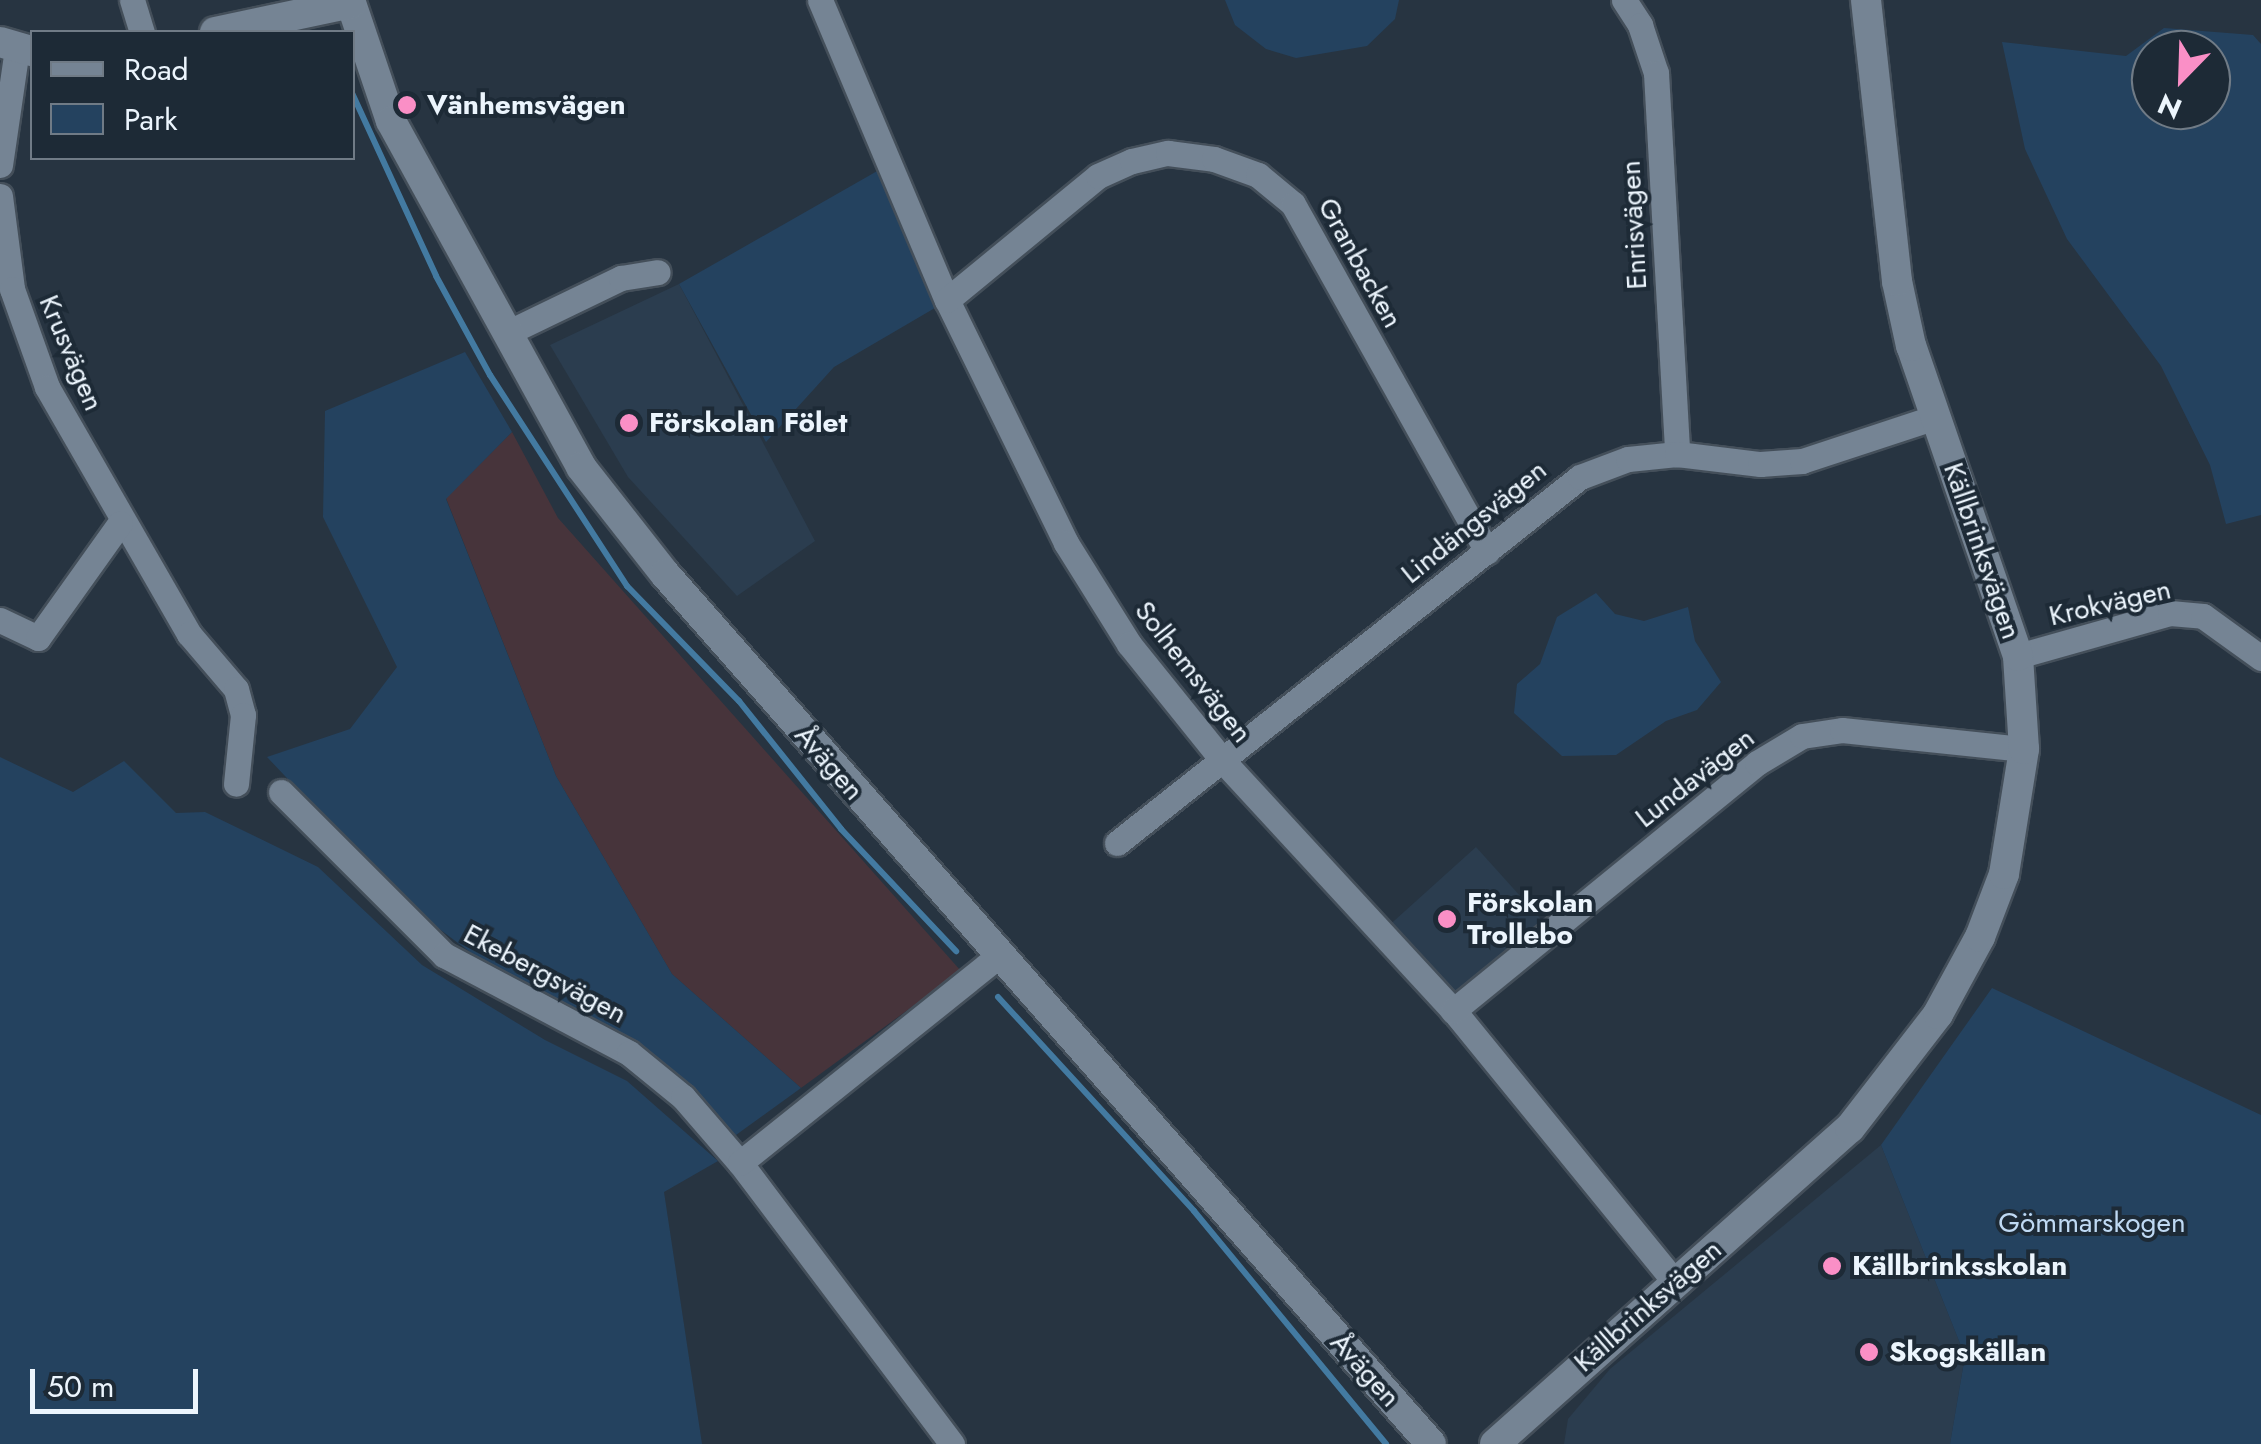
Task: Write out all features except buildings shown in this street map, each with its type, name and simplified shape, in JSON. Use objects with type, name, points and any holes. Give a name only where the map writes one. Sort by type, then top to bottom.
[{"type":"street","points":[[132,0],[141,30]]},
{"type":"street","name":"Solhemsvägen","points":[[820,0],[947,300],[1066,543],[1129,644],[1223,761],[1453,1011],[1674,1281]]},
{"type":"street","name":"Enrisvägen","points":[[1624,0],[1640,25],[1656,73],[1676,454]]},
{"type":"street","name":"Källbrinksvägen","points":[[1495,1444],[1674,1281],[1776,1200],[1850,1128],[1938,1014],[1980,937],[2004,874],[2024,749],[2018,656],[1936,417],[1896,282],[1866,0]]},
{"type":"street","points":[[225,30],[350,2]]},
{"type":"street","name":"Åvägen","points":[[350,2],[391,121],[581,466],[622,520],[1000,955],[1431,1444]]},
{"type":"street","points":[[0,166],[16,47]]},
{"type":"street","name":"Granbacken","points":[[947,300],[1098,176],[1132,161],[1168,153],[1214,159],[1258,175],[1293,204],[1487,551]]},
{"type":"street","name":"Krusvägen","points":[[0,196],[12,288],[27,336],[120,523],[189,634],[236,688],[243,715],[236,784]]},
{"type":"street","points":[[506,334],[620,278],[658,272]]},
{"type":"street","name":"Lindängsvägen","points":[[1117,843],[1580,476],[1628,459],[1676,454],[1760,464],[1802,461],[1936,417]]},
{"type":"street","points":[[0,620],[38,638],[120,523]]},
{"type":"street","name":"Krokvägen","points":[[2018,656],[2170,613],[2203,616],[2261,658]]},
{"type":"street","name":"Lundavägen","points":[[1453,1011],[1757,763],[1802,736],[1842,730],[2024,749]]},
{"type":"street","name":"Ekebergsvägen","points":[[281,792],[444,954],[629,1054],[683,1097],[740,1163],[952,1444]]},
{"type":"street","points":[[740,1163],[1000,955]]},
{"type":"shaded area","points":[[679,284],[815,541],[737,596],[628,477],[550,345]]},
{"type":"shaded area","points":[[512,432],[558,518],[961,971],[801,1088],[672,974],[556,776],[446,498]]},
{"type":"shaded area","points":[[1476,847],[1550,929],[1462,1009],[1388,927]]},
{"type":"shaded area","name":"Källbrinksskolan","points":[[1881,1145],[1965,1356],[1950,1444],[1564,1444],[1568,1419],[1610,1369]]},
{"type":"green space","points":[[1225,0],[1399,0],[1395,19],[1367,46],[1296,58],[1266,49],[1235,25]]},
{"type":"green space","points":[[2231,33],[2253,35],[2261,44],[2261,515],[2226,524],[2210,465],[2161,366],[2067,239],[2025,149],[2002,42],[2126,56],[2131,52],[2131,130],[2231,130]]},
{"type":"green space","points":[[879,170],[940,305],[834,367],[766,442],[679,284]]},
{"type":"green space","points":[[465,352],[512,432],[446,499],[556,776],[672,974],[801,1088],[736,1135],[645,1047],[506,979],[406,904],[267,757],[350,729],[397,667],[323,517],[325,411]]},
{"type":"green space","points":[[1596,593],[1615,614],[1644,621],[1688,607],[1695,641],[1721,682],[1697,710],[1666,721],[1616,755],[1562,756],[1514,713],[1517,684],[1540,664],[1557,617]]},
{"type":"green space","points":[[0,757],[73,792],[124,761],[176,813],[205,812],[318,867],[422,965],[545,1040],[627,1081],[718,1161],[664,1192],[702,1444],[0,1444]]},
{"type":"green space","name":"Gömmarskogen","points":[[1992,988],[2261,1115],[2261,1444],[1950,1444],[1965,1356],[1881,1145]]},
{"type":"waterway","points":[[355,100],[436,276],[490,375],[627,586],[739,701],[841,829],[956,951]]},
{"type":"waterway","points":[[998,997],[1194,1211],[1386,1444]]},
{"type":"place","name":"Vänhemsvägen","points":[[407,105]]},
{"type":"place","name":"Förskolan Fölet","points":[[629,423]]},
{"type":"place","name":"Förskolan Trollebo","points":[[1447,919]]},
{"type":"place","name":"Källbrinksskolan","points":[[1832,1266]]},
{"type":"place","name":"Skogskällan","points":[[1869,1352]]}]
